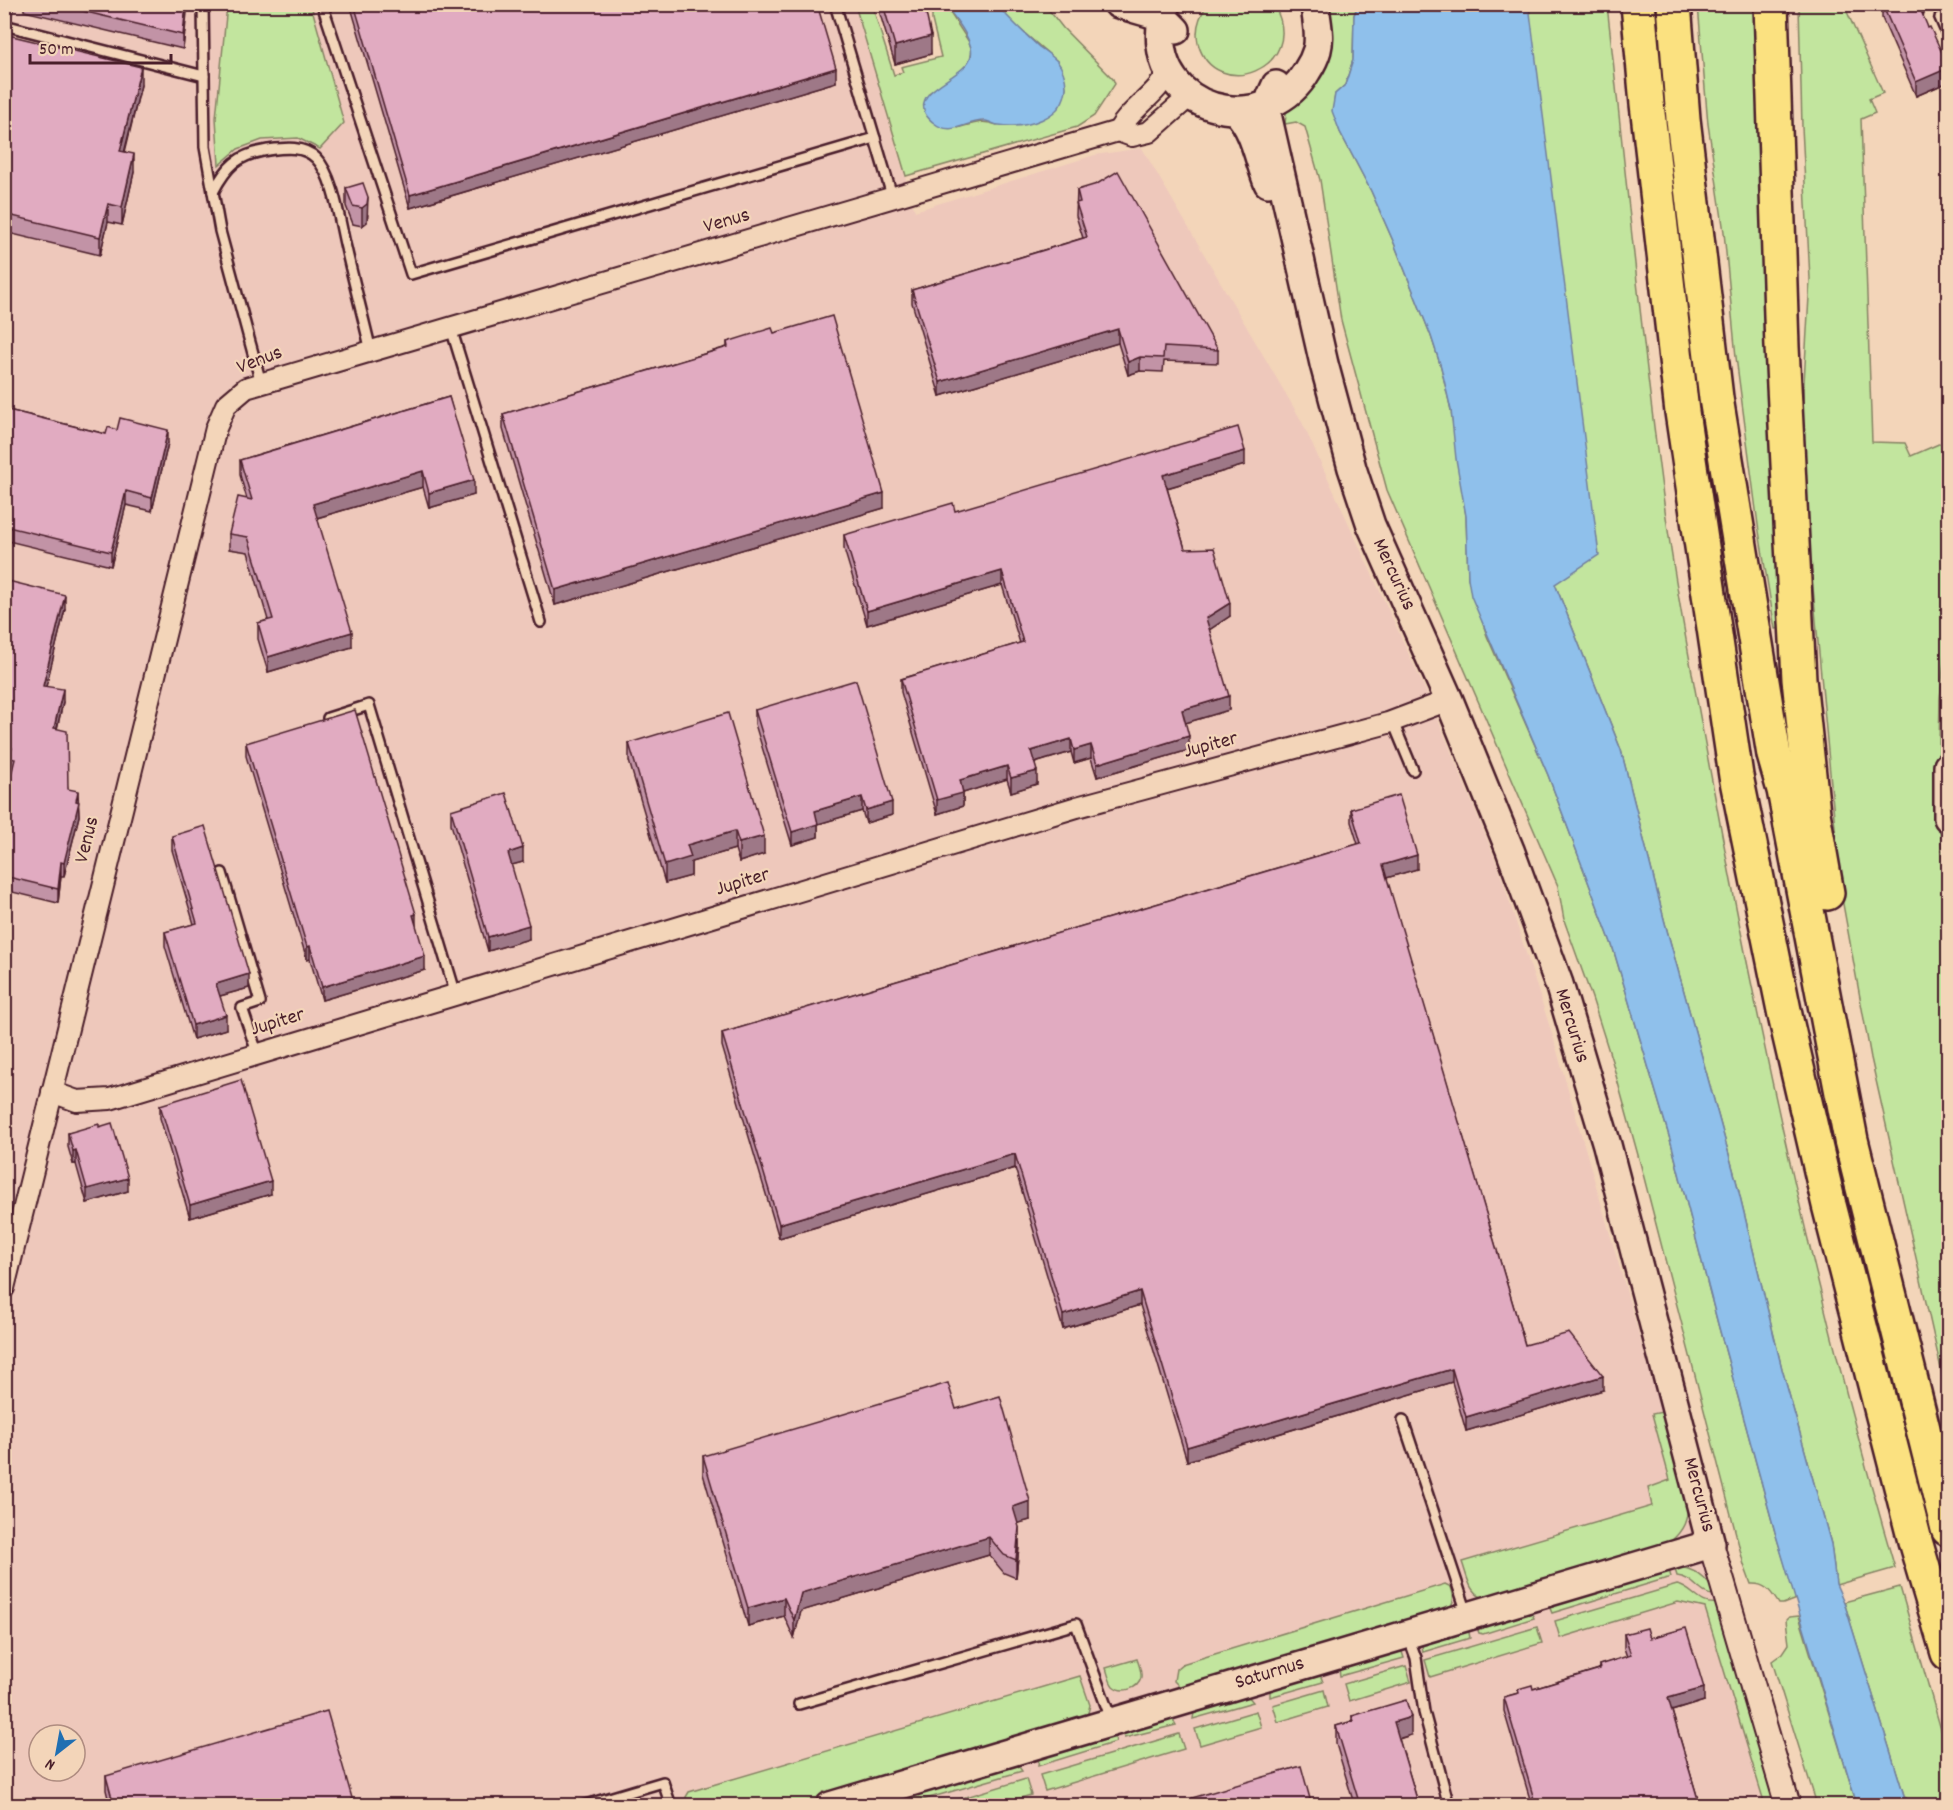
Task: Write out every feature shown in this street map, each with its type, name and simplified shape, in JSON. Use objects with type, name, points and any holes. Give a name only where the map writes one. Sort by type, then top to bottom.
[{"type":"highway","points":[[1638,4],[1682,412],[1736,776],[1786,1020],[1829,1205],[1915,1541],[1948,1653]]},
{"type":"highway","points":[[1674,4],[1683,119],[1718,409],[1774,755],[1784,790],[1851,1140],[1948,1529]]},
{"type":"highway","points":[[1771,4],[1783,356],[1798,679],[1813,813],[1833,928],[1847,1036],[1851,1140]]},
{"type":"main road","points":[[1118,4],[1172,14]]},
{"type":"main road","points":[[1172,14],[1181,58],[1197,91],[1212,107],[1247,111],[1272,95],[1292,67],[1301,51],[1309,7]]},
{"type":"main road","points":[[1172,14],[1161,46],[1170,70],[1180,84],[1197,91],[1223,95],[1240,97],[1257,94],[1272,95]]},
{"type":"main road","name":"Mercurius","points":[[1272,95],[1267,114],[1324,364],[1360,496],[1449,700],[1510,850],[1559,984],[1607,1145],[1711,1544]]},
{"type":"main road","name":"Mercurius","points":[[1236,111],[1244,119],[1253,137],[1263,171],[1302,266]]},
{"type":"main road","points":[[1948,766],[1948,818]]},
{"type":"main road","name":"Saturnus","points":[[830,1806],[1711,1544]]},
{"type":"street","points":[[1118,131],[1124,121],[1157,89],[1170,70]]},
{"type":"street","name":"Venus","points":[[4,1288],[216,428],[226,405],[246,387],[893,199],[1118,131],[1132,136],[1149,132],[1197,91]]},
{"type":"street","name":"Jupiter","points":[[52,1092],[77,1101],[110,1100],[1077,807],[1393,722],[1449,700]]},
{"type":"street","name":"Mercurius","points":[[1711,1544],[1788,1806]]},
{"type":"lane","points":[[4,19],[8,4]]},
{"type":"lane","points":[[203,4],[205,147],[220,231],[261,383]]},
{"type":"lane","points":[[322,4],[411,274],[875,138]]},
{"type":"lane","points":[[835,4],[893,199]]},
{"type":"lane","points":[[1948,6],[1940,5],[1930,10],[1928,19],[1948,65]]},
{"type":"lane","points":[[4,25],[204,76]]},
{"type":"lane","points":[[213,192],[224,172],[231,165],[238,159],[260,151],[300,149],[316,158],[330,183],[371,351]]},
{"type":"lane","points":[[451,328],[541,622]]},
{"type":"lane","points":[[316,722],[369,705],[456,995]]},
{"type":"lane","points":[[1393,722],[1413,770]]},
{"type":"lane","points":[[222,873],[261,1002],[242,1008],[258,1054]]},
{"type":"lane","points":[[1403,1420],[1468,1616]]},
{"type":"lane","points":[[799,1704],[1076,1624],[1112,1722]]},
{"type":"lane","points":[[1407,1634],[1416,1658],[1424,1712],[1449,1806]]},
{"type":"lane","points":[[582,1806],[663,1782],[671,1806]]},
{"type":"shaded area","points":[[5,5],[855,5],[915,211],[1095,155],[1142,148],[1301,420],[1430,700],[1498,866],[1553,1037],[1775,1805],[5,1806]]},
{"type":"green space","points":[[1208,4],[1274,5],[1282,28],[1280,47],[1270,61],[1256,71],[1239,75],[1222,72],[1207,62],[1198,43],[1197,28]]},
{"type":"green space","points":[[227,5],[311,5],[344,123],[320,149],[298,138],[262,140],[238,149],[219,165],[216,118]]},
{"type":"green space","points":[[855,5],[872,5],[894,75],[903,72],[901,67],[941,57],[932,20],[932,5],[945,5],[972,50],[970,60],[963,69],[929,93],[958,128],[982,122],[997,125],[1061,103],[1066,88],[1064,76],[1057,61],[1009,20],[997,5],[1045,5],[1063,28],[1113,79],[1115,84],[1094,116],[1077,127],[906,176]]},
{"type":"green space","points":[[1323,5],[1358,5],[1354,15],[1353,60],[1345,85],[1335,94],[1333,111],[1340,132],[1371,191],[1394,243],[1441,367],[1451,410],[1466,516],[1468,578],[1487,636],[1548,775],[1612,945],[1672,1146],[1718,1324],[1775,1532],[1796,1599],[1783,1604],[1779,1604],[1771,1592],[1761,1585],[1751,1584],[1744,1565],[1641,1166],[1612,1061],[1564,920],[1558,886],[1387,490],[1341,320],[1320,180],[1305,127],[1296,122],[1285,124],[1286,114]]},
{"type":"green space","points":[[1529,5],[1607,5],[1658,458],[1699,712],[1773,1088],[1842,1377],[1895,1568],[1836,1585],[1831,1544],[1782,1369],[1736,1180],[1665,923],[1621,750],[1555,584]]},
{"type":"green space","points":[[1698,5],[1755,5],[1765,356],[1777,427],[1784,628],[1775,629],[1758,525],[1736,357],[1724,232],[1708,124]]},
{"type":"green space","points":[[1799,5],[1844,5],[1883,93],[1869,99],[1875,113],[1861,119],[1872,442],[1905,443],[1911,456],[1948,440],[1948,623],[1940,699],[1938,799],[1948,933],[1948,1400],[1871,1058],[1841,893],[1801,457],[1810,279],[1802,127]]},
{"type":"green space","points":[[1665,1413],[1688,1502],[1684,1524],[1675,1538],[1670,1542],[1488,1599],[1473,1590],[1462,1562],[1652,1506],[1648,1488],[1670,1480],[1652,1414]]},
{"type":"green space","points":[[1674,1566],[1699,1574],[1715,1595],[1705,1593],[1689,1580],[1677,1576]]},
{"type":"green space","points":[[1668,1567],[1671,1577],[1552,1613],[1549,1606]]},
{"type":"green space","points":[[1445,1584],[1451,1587],[1453,1596],[1449,1609],[1186,1687],[1179,1686],[1174,1681],[1176,1669],[1182,1664]]},
{"type":"green space","points":[[1677,1585],[1705,1602],[1717,1603],[1778,1805],[1765,1805],[1705,1608],[1678,1602],[1560,1638],[1555,1621]]},
{"type":"green space","points":[[1900,1587],[1948,1754],[1948,1805],[1907,1805],[1844,1602]]},
{"type":"green space","points":[[1530,1610],[1534,1618],[1483,1634],[1479,1633],[1476,1625]]},
{"type":"green space","points":[[1799,1616],[1857,1805],[1817,1805],[1772,1661],[1783,1653],[1789,1644],[1786,1620],[1789,1617]]},
{"type":"green space","points":[[1468,1627],[1470,1638],[1423,1652],[1422,1645],[1425,1640]]},
{"type":"green space","points":[[1537,1627],[1542,1643],[1430,1677],[1425,1660]]},
{"type":"green space","points":[[1398,1649],[1404,1658],[1340,1676],[1339,1668]]},
{"type":"green space","points":[[1137,1659],[1141,1678],[1137,1685],[1125,1690],[1113,1686],[1106,1668]]},
{"type":"green space","points":[[1406,1666],[1411,1682],[1349,1701],[1344,1684]]},
{"type":"green space","points":[[1315,1673],[1321,1677],[1323,1682],[1270,1697],[1270,1689]]},
{"type":"green space","points":[[1080,1676],[1090,1705],[1088,1713],[1078,1721],[795,1805],[687,1806],[686,1797],[689,1792]]},
{"type":"green space","points":[[1324,1690],[1328,1707],[1278,1722],[1273,1705]]},
{"type":"green space","points":[[1247,1695],[1253,1702],[1193,1719],[1194,1712]]},
{"type":"green space","points":[[1256,1711],[1261,1727],[1200,1745],[1195,1729]]},
{"type":"green space","points":[[1172,1718],[1176,1725],[1124,1738],[1122,1731]]},
{"type":"green space","points":[[1114,1733],[1116,1742],[1038,1766],[1039,1756]]},
{"type":"green space","points":[[1179,1734],[1184,1749],[1045,1791],[1040,1775]]},
{"type":"green space","points":[[1017,1764],[1022,1771],[905,1805],[876,1806]]},
{"type":"green space","points":[[1026,1779],[1031,1795],[996,1805],[957,1805],[956,1800]]},
{"type":"water","points":[[945,5],[997,5],[1028,37],[1059,63],[1066,87],[1059,107],[1042,120],[1020,125],[997,125],[979,121],[947,129],[931,121],[925,113],[924,103],[928,95],[965,66],[971,58],[967,36]]},
{"type":"water","points":[[1358,5],[1529,5],[1599,555],[1555,584],[1621,750],[1665,923],[1736,1180],[1782,1369],[1831,1544],[1836,1584],[1844,1602],[1907,1805],[1857,1805],[1775,1532],[1672,1146],[1612,945],[1548,775],[1471,596],[1468,578],[1466,516],[1456,459],[1451,410],[1441,367],[1394,243],[1332,111],[1335,94],[1345,85],[1353,60],[1354,15]]},
{"type":"building","points":[[53,4],[186,4],[183,35]]},
{"type":"building","points":[[354,4],[817,4],[836,68],[410,195]]},
{"type":"building","points":[[883,4],[924,4],[931,36],[895,46]]},
{"type":"building","points":[[1882,4],[1918,4],[1945,59],[1942,60],[1946,69],[1916,82]]},
{"type":"building","points":[[4,34],[141,67],[120,151],[134,154],[122,207],[108,204],[100,237],[4,214]]},
{"type":"building","points":[[1118,171],[1218,350],[1164,347],[1163,358],[1140,357],[1128,362],[1118,329],[940,382],[912,290],[1087,237],[1076,203],[1080,202],[1077,190],[1097,184]]},
{"type":"building","points":[[363,183],[368,197],[367,204],[362,208],[353,206],[346,188]]},
{"type":"building","points":[[832,316],[884,493],[555,590],[503,414],[728,347],[727,342],[772,328],[774,333]]},
{"type":"building","points":[[449,397],[474,480],[429,493],[423,471],[313,504],[352,632],[268,657],[258,623],[273,619],[248,537],[229,534],[238,497],[252,500],[240,460]]},
{"type":"building","points":[[4,409],[106,434],[108,427],[117,430],[120,418],[168,430],[152,498],[126,491],[111,552],[4,526]]},
{"type":"building","points":[[1238,427],[1245,451],[1163,475],[1185,549],[1214,548],[1230,603],[1206,618],[1229,696],[1182,710],[1189,736],[1097,764],[1091,745],[1074,750],[1071,739],[1031,751],[1037,771],[1011,778],[1007,766],[960,780],[963,793],[937,800],[901,679],[1023,642],[1002,571],[867,611],[844,535],[953,503],[955,511]]},
{"type":"building","points":[[4,580],[65,595],[43,686],[63,689],[54,728],[67,731],[68,789],[78,791],[76,801],[79,802],[64,863],[61,862],[58,889],[4,876],[6,849],[4,848],[4,804],[15,759],[9,758],[12,748],[4,746]]},
{"type":"building","points":[[856,680],[892,802],[866,810],[862,797],[815,811],[818,824],[792,832],[755,710]]},
{"type":"building","points":[[355,710],[416,914],[413,915],[425,956],[322,987],[310,946],[307,947],[246,743]]},
{"type":"building","points":[[728,713],[764,836],[739,843],[735,831],[687,845],[691,857],[665,865],[629,743]]},
{"type":"building","points":[[506,793],[523,848],[508,853],[529,925],[488,937],[451,810]]},
{"type":"building","points":[[1399,795],[1417,855],[1383,865],[1525,1345],[1569,1333],[1603,1376],[1466,1417],[1452,1369],[1187,1447],[1140,1291],[1063,1315],[1015,1154],[779,1224],[722,1033],[1361,843],[1351,809]]},
{"type":"building","points":[[205,826],[249,974],[216,984],[226,1015],[193,1025],[165,932],[197,923],[172,836]]},
{"type":"building","points":[[241,1080],[271,1181],[190,1205],[160,1105]]},
{"type":"building","points":[[112,1123],[128,1178],[87,1189],[76,1150],[73,1151],[68,1133],[99,1124],[99,1127]]},
{"type":"building","points":[[948,1383],[956,1409],[1000,1396],[1030,1501],[1013,1507],[1019,1527],[1016,1560],[1004,1555],[989,1537],[801,1593],[794,1620],[784,1598],[748,1608],[703,1456]]},
{"type":"building","points":[[1647,1628],[1650,1638],[1686,1628],[1704,1688],[1668,1698],[1700,1806],[1536,1806],[1504,1697],[1519,1693],[1518,1689],[1532,1685],[1533,1689],[1600,1669],[1599,1665],[1631,1655],[1624,1634]]},
{"type":"building","points":[[1406,1700],[1411,1717],[1394,1722],[1419,1806],[1354,1806],[1353,1804],[1359,1802],[1336,1726],[1354,1721],[1352,1716]]},
{"type":"building","points":[[327,1711],[354,1805],[114,1806],[106,1776]]},
{"type":"building","points":[[1301,1766],[1312,1806],[1194,1806],[1192,1798]]}]
